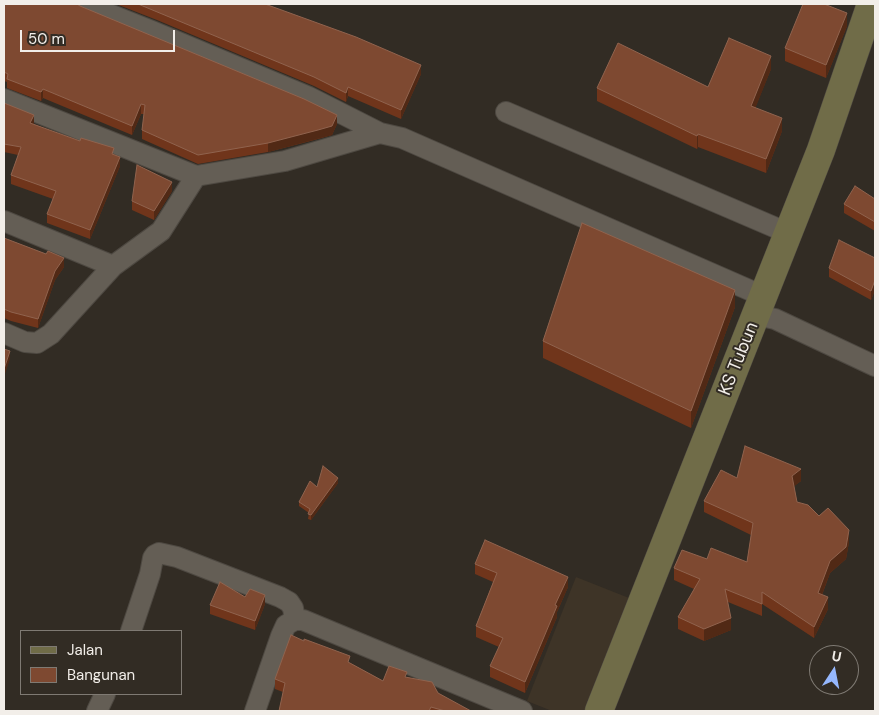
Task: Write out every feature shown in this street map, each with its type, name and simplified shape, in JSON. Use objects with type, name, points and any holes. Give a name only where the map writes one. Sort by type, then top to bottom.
[{"type":"main road","name":"KS Tubun","points":[[599,711],[821,150],[871,4]]},
{"type":"street","points":[[84,4],[309,97],[380,133],[402,138],[760,306],[775,319],[875,366]]},
{"type":"street","points":[[4,99],[196,176],[285,161],[380,133]]},
{"type":"street","points":[[506,112],[788,233]]},
{"type":"street","points":[[4,333],[24,342],[37,342],[51,334],[113,266],[160,231],[196,176]]},
{"type":"street","points":[[4,221],[113,266]]},
{"type":"street","points":[[131,630],[150,574],[153,558],[159,553],[176,557],[280,597],[289,602],[293,608],[295,620]]},
{"type":"street","points":[[255,711],[281,636],[286,625],[295,620],[303,620],[522,711]]},
{"type":"street","points":[[97,711],[105,695]]},
{"type":"shaded area","points":[[576,577],[634,600],[590,711],[552,711],[527,701]]},
{"type":"building","points":[[4,4],[77,4],[304,99],[337,115],[332,126],[268,143],[198,155],[142,130],[145,105],[141,104],[132,126],[43,89],[41,92],[7,79],[8,74],[4,72]]},
{"type":"building","points":[[138,4],[265,4],[356,37],[421,65],[401,110],[348,87],[346,93],[314,77]]},
{"type":"building","points":[[803,4],[824,4],[847,13],[826,65],[785,48]]},
{"type":"building","points":[[729,38],[771,56],[751,106],[782,118],[766,159],[698,134],[697,136],[597,88],[618,43],[708,87]]},
{"type":"building","points":[[4,103],[34,115],[30,123],[80,141],[81,138],[114,148],[112,154],[120,157],[90,230],[47,214],[56,191],[11,175],[21,147],[4,144]]},
{"type":"building","points":[[137,165],[172,182],[154,211],[132,201]]},
{"type":"building","points":[[855,186],[875,199],[875,222],[844,204]]},
{"type":"building","points":[[582,223],[735,290],[691,411],[543,341]]},
{"type":"building","points":[[4,238],[46,254],[48,251],[64,258],[55,271],[38,319],[4,309]]},
{"type":"building","points":[[839,240],[875,258],[875,280],[871,291],[829,268]]},
{"type":"building","points":[[4,349],[10,351],[4,369]]},
{"type":"building","points":[[745,446],[801,469],[792,476],[797,502],[808,505],[819,516],[828,508],[849,530],[846,547],[830,561],[818,593],[828,597],[814,627],[762,592],[762,604],[725,589],[731,618],[704,629],[678,617],[700,579],[674,568],[682,550],[707,559],[711,548],[747,562],[753,523],[704,501],[721,470],[737,478]]},
{"type":"building","points":[[323,466],[338,478],[311,515],[308,514],[310,509],[299,502],[310,481],[317,487]]},
{"type":"building","points":[[485,540],[568,577],[525,682],[490,666],[503,638],[476,626],[497,573],[475,564]]},
{"type":"building","points":[[220,582],[245,597],[250,589],[265,595],[255,621],[210,605]]},
{"type":"building","points":[[291,635],[350,656],[348,662],[383,681],[389,666],[407,672],[405,677],[432,682],[438,693],[471,711],[445,711],[431,707],[429,711],[279,711],[285,683],[275,679]]}]
